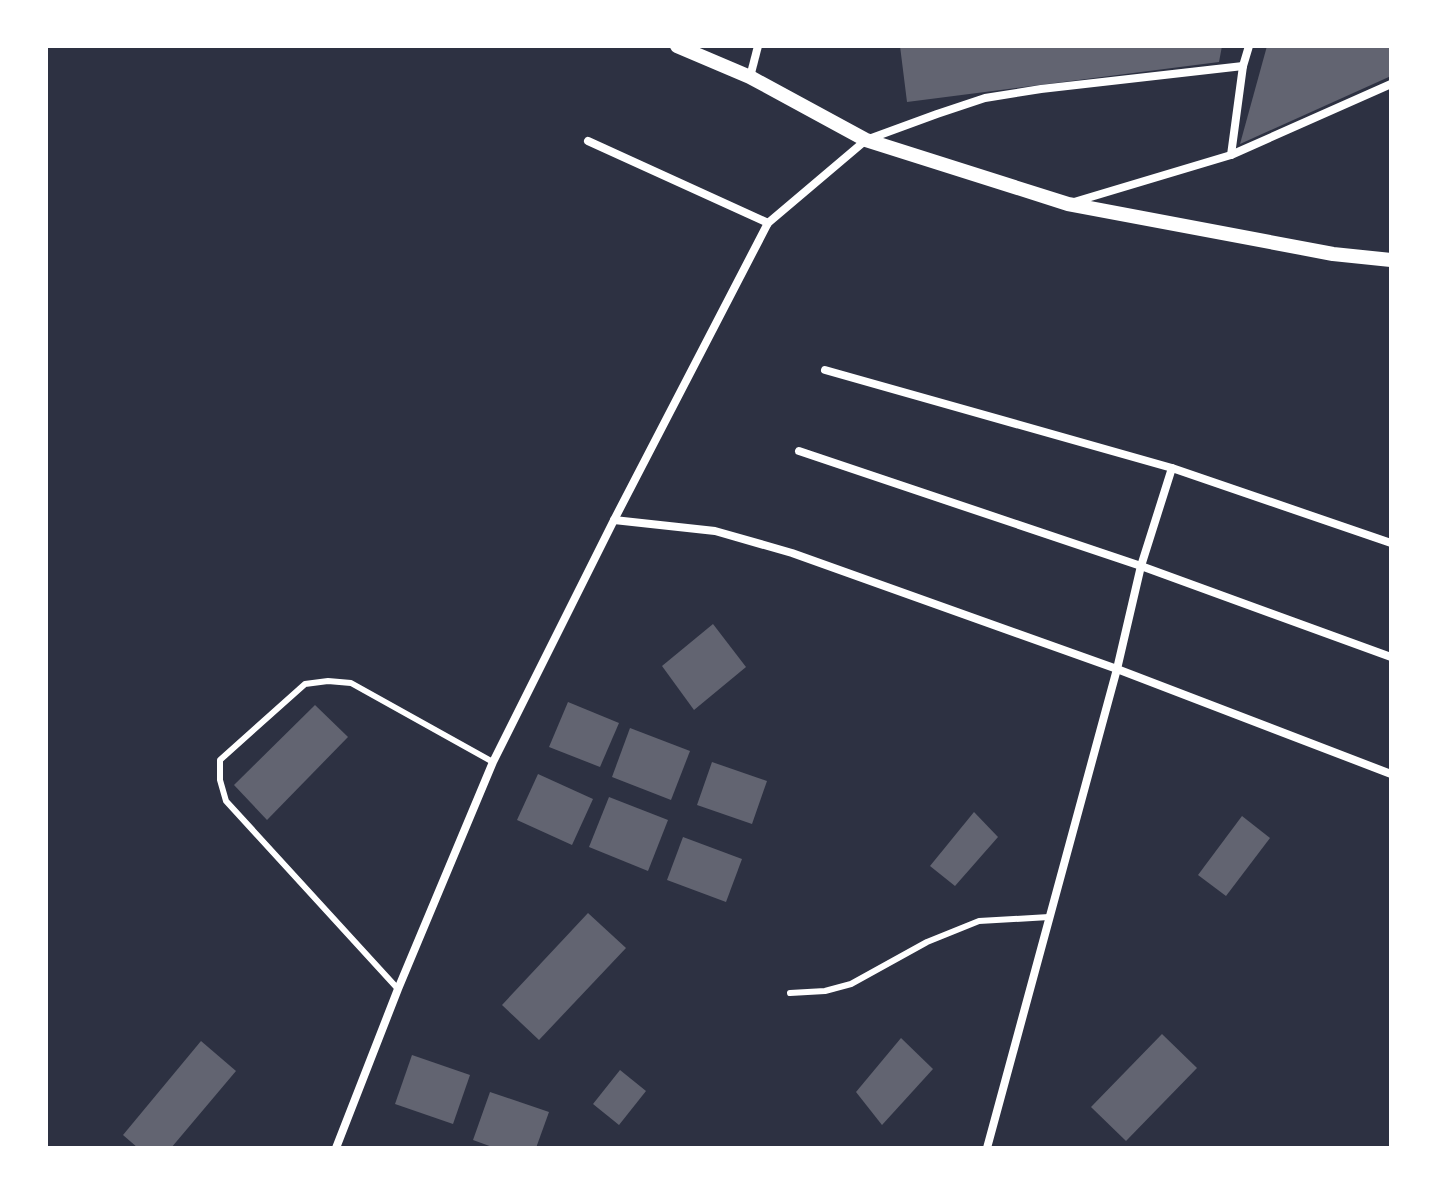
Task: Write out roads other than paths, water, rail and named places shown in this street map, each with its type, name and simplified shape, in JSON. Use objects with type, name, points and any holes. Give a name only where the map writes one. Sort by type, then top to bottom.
[{"type":"street","points":[[750,77],[758,46]]},
{"type":"street","points":[[1231,155],[1243,66],[1249,46]]},
{"type":"street","points":[[680,47],[750,77],[866,140],[1068,204],[1333,254],[1391,260]]},
{"type":"street","points":[[336,1148],[398,989],[493,762],[768,223],[866,140],[985,98],[1243,66]]},
{"type":"street","points":[[1068,204],[1231,155],[1391,84]]},
{"type":"street","points":[[588,141],[768,223]]},
{"type":"street","points":[[825,370],[1172,468],[1391,543]]},
{"type":"street","points":[[799,451],[1141,566],[1391,657]]},
{"type":"street","points":[[987,1148],[1117,669],[1141,566],[1172,468]]},
{"type":"street","points":[[614,520],[715,531],[792,553],[1117,669],[1391,774]]},
{"type":"lane","points":[[398,989],[226,801],[220,780],[220,760],[305,684],[328,681],[351,683],[493,762]]},
{"type":"lane","points":[[790,993],[825,991],[851,984],[927,942],[979,921],[1049,917]]}]
